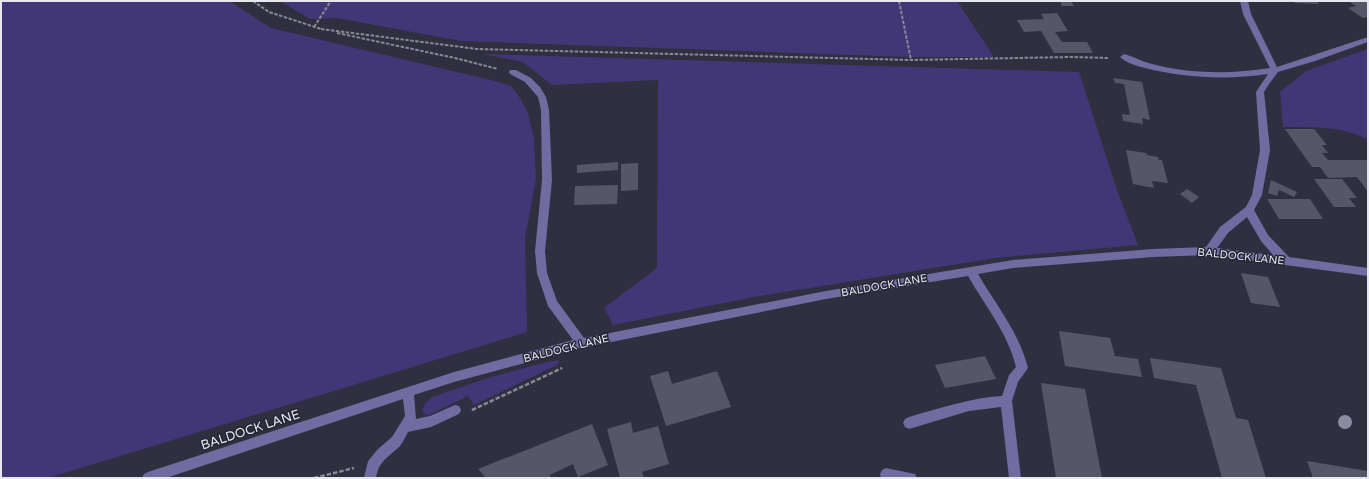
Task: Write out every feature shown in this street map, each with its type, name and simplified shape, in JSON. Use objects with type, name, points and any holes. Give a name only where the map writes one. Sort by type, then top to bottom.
[{"type":"street","points":[[1244,1],[1248,14],[1275,70]]},
{"type":"street","points":[[1124,58],[1140,64],[1160,68],[1205,74],[1259,73],[1312,59],[1368,39]]},
{"type":"street","points":[[1209,251],[1224,230],[1249,210],[1257,195],[1265,150],[1260,92],[1275,70]]},
{"type":"street","points":[[512,72],[528,80],[537,88],[542,97],[545,110],[547,180],[540,252],[542,273],[552,303],[580,343]]},
{"type":"street","points":[[1249,210],[1262,235],[1286,261]]},
{"type":"street","name":"BALDOCK LANE","points":[[148,478],[454,377],[580,343],[826,295],[1013,264],[1153,253],[1209,251],[1368,272]]},
{"type":"street","points":[[971,271],[1017,348],[1021,362],[1022,368],[1013,379],[1006,400],[1015,472],[1014,478]]},
{"type":"street","points":[[370,478],[372,465],[382,453],[396,441],[411,417],[408,392]]},
{"type":"street","points":[[909,423],[956,409],[992,401],[1006,400]]},
{"type":"street","points":[[406,427],[431,421],[454,410]]},
{"type":"street","points":[[886,474],[911,478]]},
{"type":"path","points":[[253,1],[269,12],[320,29],[455,58],[512,72]]},
{"type":"path","points":[[314,27],[331,1]]},
{"type":"path","points":[[899,1],[911,60]]},
{"type":"path","points":[[320,29],[477,48],[911,60],[1124,58]]},
{"type":"path","points":[[470,412],[565,366]]},
{"type":"path","points":[[314,478],[372,465]]},
{"type":"shaded area","points":[[1,1],[229,1],[271,28],[511,86],[520,98],[528,113],[534,139],[536,179],[525,238],[527,332],[48,478],[1,478]]},
{"type":"shaded area","points":[[280,1],[957,1],[994,57],[909,57],[461,41],[337,18],[310,19]]},
{"type":"shaded area","points":[[1368,49],[1368,140],[1348,132],[1326,128],[1283,127],[1280,92],[1306,71]]},
{"type":"shaded area","points":[[482,54],[1079,72],[1118,193],[1138,245],[995,258],[754,297],[613,325],[604,308],[657,268],[658,80],[552,85],[523,62]]},
{"type":"shaded area","points":[[558,360],[559,363],[557,365],[474,405],[468,396],[429,415],[422,411],[425,404],[432,397],[488,378]]},
{"type":"building","points":[[1060,1],[1071,1],[1074,6],[1062,6]]},
{"type":"building","points":[[1294,1],[1317,1],[1319,4],[1295,3]]},
{"type":"building","points":[[1348,1],[1368,1],[1368,17],[1363,18],[1348,8],[1356,6]]},
{"type":"building","points":[[1057,13],[1068,31],[1055,32],[1062,42],[1087,42],[1093,53],[1054,53],[1041,31],[1024,32],[1017,20],[1044,19],[1041,14]]},
{"type":"building","points":[[1113,78],[1142,82],[1150,120],[1142,118],[1143,124],[1123,121],[1122,114],[1130,115],[1124,84],[1115,83]]},
{"type":"building","points":[[1285,129],[1314,129],[1327,145],[1322,145],[1328,153],[1322,153],[1328,160],[1367,160],[1368,192],[1357,177],[1328,178],[1320,167],[1312,167]]},
{"type":"building","points":[[1126,150],[1146,153],[1147,155],[1158,157],[1159,160],[1162,160],[1168,183],[1152,181],[1154,188],[1133,184]]},
{"type":"building","points":[[618,162],[618,170],[577,173],[577,165]]},
{"type":"building","points":[[638,163],[638,190],[621,191],[621,164]]},
{"type":"building","points":[[1314,179],[1342,179],[1357,198],[1349,198],[1356,207],[1334,207]]},
{"type":"building","points":[[1271,180],[1297,192],[1294,197],[1279,190],[1277,196],[1268,193]]},
{"type":"building","points":[[618,185],[617,204],[574,205],[575,186]]},
{"type":"building","points":[[1187,189],[1199,197],[1192,203],[1180,194]]},
{"type":"building","points":[[1267,199],[1310,199],[1323,219],[1279,219]]},
{"type":"building","points":[[1241,273],[1268,277],[1280,307],[1251,303]]},
{"type":"building","points":[[1059,331],[1110,338],[1115,356],[1138,359],[1142,377],[1065,366]]},
{"type":"building","points":[[985,356],[996,379],[945,388],[935,365]]},
{"type":"building","points":[[1150,358],[1221,368],[1236,418],[1248,420],[1266,478],[1222,478],[1196,385],[1154,378]]},
{"type":"building","points":[[668,371],[672,384],[717,371],[731,407],[666,426],[650,376]]},
{"type":"building","points":[[1041,383],[1085,389],[1102,478],[1056,478]]},
{"type":"building","points":[[631,422],[633,433],[658,426],[669,464],[642,472],[644,478],[620,478],[607,429]]},
{"type":"building","points":[[592,424],[608,465],[578,477],[573,464],[550,475],[551,478],[486,478],[478,469]]},
{"type":"building","points":[[1307,461],[1368,471],[1368,478],[1313,478]]}]
